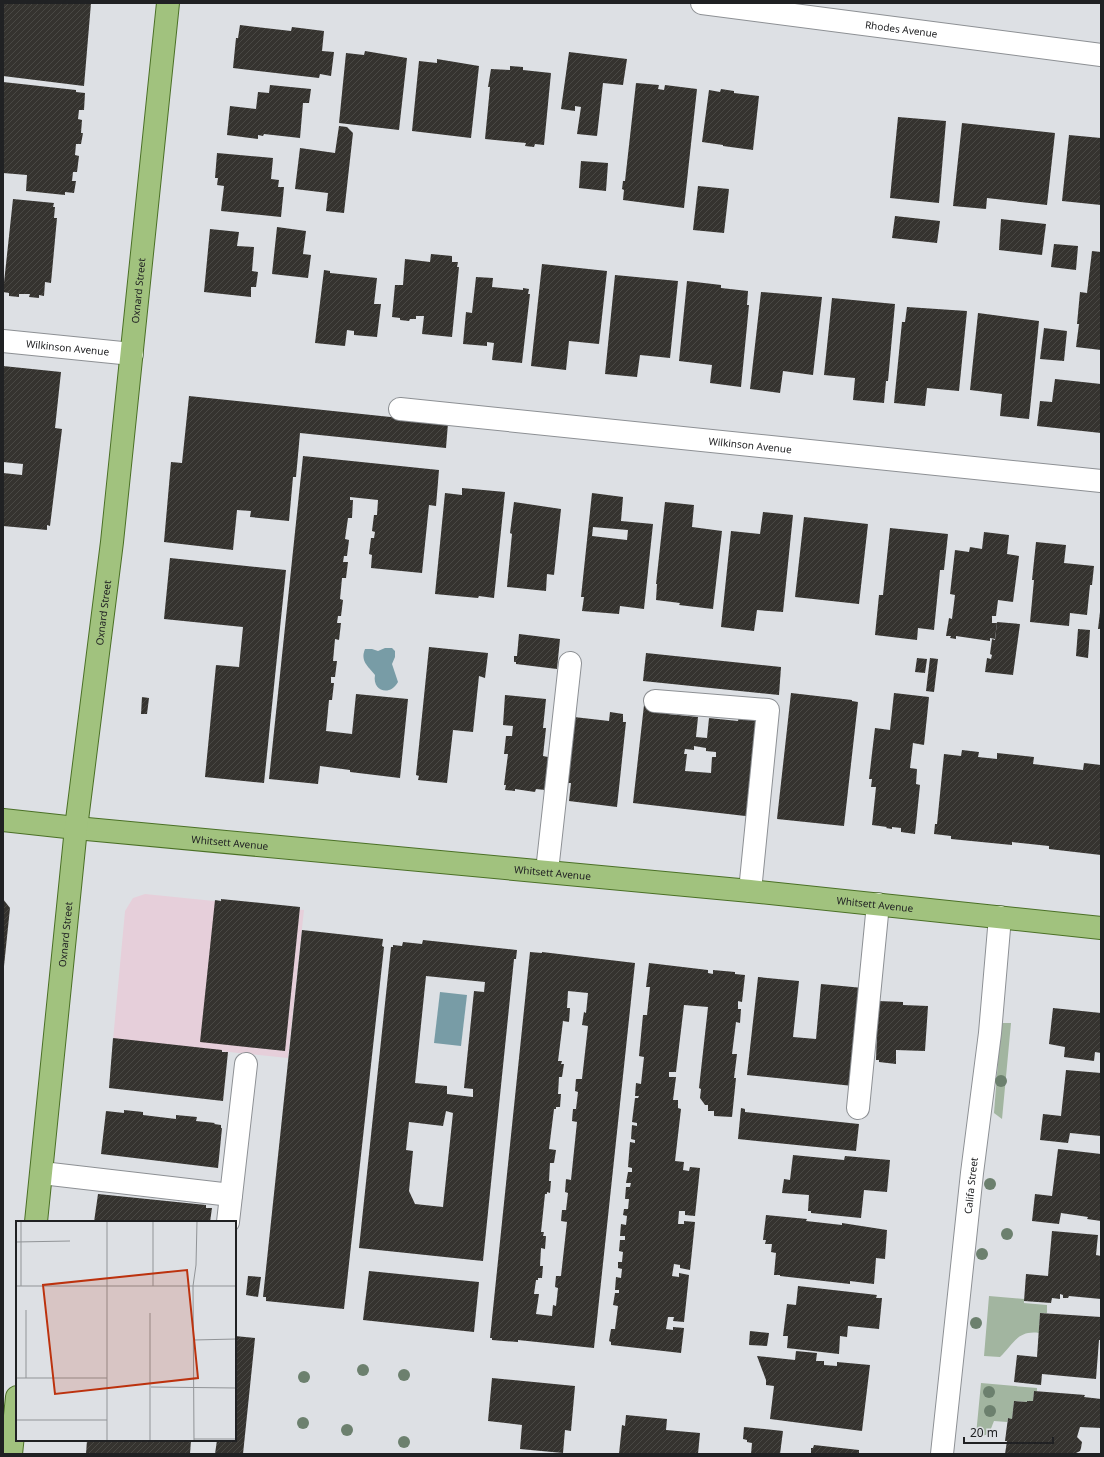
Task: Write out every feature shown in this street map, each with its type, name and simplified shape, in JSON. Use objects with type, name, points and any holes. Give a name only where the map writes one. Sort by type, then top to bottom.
[{"type":"main road","name":"Oxnard Street","points":[[36,1221],[76,828],[112,542],[168,3]]},
{"type":"main road","name":"Whitsett Avenue","points":[[3,820],[547,871],[1101,928]]},
{"type":"main road","points":[[11,1454],[16,1406]]},
{"type":"street","name":"Rhodes Avenue","points":[[702,3],[1101,54]]},
{"type":"street","name":"Wilkinson Avenue","points":[[3,341],[132,354]]},
{"type":"street","name":"Wilkinson Avenue","points":[[400,409],[1101,482]]},
{"type":"street","points":[[547,871],[570,662]]},
{"type":"street","points":[[656,701],[768,710],[750,891]]},
{"type":"street","points":[[858,1108],[878,904]]},
{"type":"street","name":"Califa Street","points":[[942,1454],[971,1180],[990,1033],[1000,917]]},
{"type":"street","points":[[228,1221],[246,1064]]},
{"type":"street","points":[[42,1173],[231,1195]]},
{"type":"shaded area","points":[[145,894],[304,910],[288,1058],[113,1040],[125,911],[133,898]]},
{"type":"green space","points":[[1001,1023],[1011,1023],[1002,1119],[994,1113]]},
{"type":"green space","points":[[989,1296],[1024,1299],[1024,1303],[1047,1305],[1047,1313],[1040,1313],[1039,1333],[1020,1336],[1000,1357],[984,1356]]},
{"type":"green space","points":[[981,1383],[1037,1388],[1037,1391],[1034,1391],[1033,1401],[1014,1401],[1012,1419],[1008,1418],[1007,1422],[994,1421],[987,1435],[976,1435]]},
{"type":"water","points":[[385,648],[392,648],[395,651],[395,657],[392,664],[398,682],[395,687],[386,691],[382,690],[376,685],[375,675],[363,657],[365,649],[378,651]]},
{"type":"water","points":[[440,992],[467,995],[461,1046],[434,1043]]},
{"type":"building","points":[[3,3],[91,3],[84,86],[3,76]]},
{"type":"building","points":[[240,25],[291,31],[292,27],[324,31],[322,51],[334,52],[331,76],[320,74],[319,78],[233,68],[236,38],[238,38]]},
{"type":"building","points":[[365,51],[407,58],[399,130],[339,123],[346,53],[364,55]]},
{"type":"building","points":[[569,52],[627,59],[623,85],[603,83],[597,136],[577,134],[581,107],[575,106],[575,111],[561,109]]},
{"type":"building","points":[[437,59],[479,66],[471,138],[412,131],[419,61],[437,63]]},
{"type":"building","points":[[510,66],[523,67],[523,70],[551,73],[544,145],[535,144],[534,147],[525,146],[526,143],[485,139],[490,87],[488,87],[491,69],[510,70]]},
{"type":"building","points":[[3,82],[76,90],[76,92],[85,93],[84,110],[79,110],[78,119],[82,120],[81,133],[83,133],[81,144],[76,144],[75,155],[79,156],[77,172],[73,172],[72,181],[76,181],[74,193],[65,192],[65,195],[26,191],[27,175],[3,173]]},
{"type":"building","points":[[636,83],[659,85],[658,89],[664,90],[665,85],[697,89],[684,208],[623,200],[624,190],[622,189],[623,181],[625,181]]},
{"type":"building","points":[[270,85],[311,89],[309,103],[303,103],[300,138],[264,134],[263,136],[258,135],[258,139],[227,135],[230,106],[256,109],[258,92],[269,93]]},
{"type":"building","points":[[721,89],[734,91],[734,93],[759,96],[753,150],[702,142],[709,90],[720,92]]},
{"type":"building","points":[[898,117],[946,121],[939,203],[890,198]]},
{"type":"building","points":[[962,123],[1055,133],[1047,205],[987,198],[986,209],[953,206]]},
{"type":"building","points":[[339,126],[347,127],[353,133],[344,213],[326,211],[328,193],[295,189],[300,148],[335,153]]},
{"type":"building","points":[[1069,135],[1101,138],[1101,205],[1062,201]]},
{"type":"building","points":[[217,153],[273,158],[271,179],[279,180],[278,187],[284,187],[281,217],[221,211],[224,186],[217,185],[218,178],[215,178]]},
{"type":"building","points":[[581,161],[608,163],[606,191],[579,188]]},
{"type":"building","points":[[698,186],[729,189],[724,233],[693,230]]},
{"type":"building","points":[[13,199],[54,203],[54,218],[57,218],[51,283],[45,282],[44,296],[39,295],[39,298],[29,297],[30,294],[19,294],[19,297],[9,296],[9,293],[3,292]]},
{"type":"building","points":[[895,216],[940,221],[937,243],[892,238]]},
{"type":"building","points":[[1001,219],[1046,224],[1042,255],[999,250]]},
{"type":"building","points":[[277,227],[306,231],[303,254],[311,255],[308,278],[272,274]]},
{"type":"building","points":[[210,229],[239,232],[237,246],[254,247],[252,271],[258,272],[256,287],[251,287],[251,297],[204,292]]},
{"type":"building","points":[[1054,244],[1078,246],[1076,270],[1051,267]]},
{"type":"building","points":[[1092,251],[1101,252],[1101,350],[1076,347],[1079,324],[1077,324],[1080,292],[1087,293]]},
{"type":"building","points":[[431,254],[452,256],[452,262],[458,262],[457,267],[459,267],[452,337],[422,334],[424,316],[416,316],[416,319],[410,319],[409,321],[392,317],[395,285],[403,285],[405,259],[430,262]]},
{"type":"building","points":[[542,264],[607,271],[599,344],[569,341],[566,370],[531,366]]},
{"type":"building","points":[[324,270],[330,271],[330,273],[377,278],[374,304],[381,304],[377,337],[354,335],[354,331],[347,330],[345,346],[315,343]]},
{"type":"building","points":[[615,275],[678,281],[670,358],[640,355],[637,377],[605,374]]},
{"type":"building","points":[[476,277],[493,278],[492,287],[523,290],[523,288],[529,289],[528,294],[530,294],[522,363],[492,360],[494,343],[487,342],[487,346],[463,344],[466,312],[472,313]]},
{"type":"building","points":[[687,281],[721,285],[721,288],[748,291],[747,305],[749,305],[741,387],[710,383],[712,365],[679,361]]},
{"type":"building","points":[[761,292],[822,297],[813,375],[783,371],[780,393],[750,389]]},
{"type":"building","points":[[832,298],[895,304],[888,381],[886,381],[884,403],[853,400],[855,378],[824,375]]},
{"type":"building","points":[[907,307],[967,311],[959,391],[927,388],[925,406],[894,403],[902,322],[905,322]]},
{"type":"building","points":[[978,313],[1039,321],[1029,419],[1000,416],[1002,394],[970,390]]},
{"type":"building","points":[[1044,328],[1067,331],[1064,361],[1040,359]]},
{"type":"building","points":[[3,366],[61,372],[55,428],[62,429],[50,526],[47,525],[47,530],[3,526],[3,473],[22,475],[23,464],[3,462]]},
{"type":"building","points":[[1055,379],[1101,384],[1101,433],[1037,426],[1040,401],[1052,402]]},
{"type":"building","points":[[189,396],[448,423],[446,448],[300,433],[296,477],[293,477],[289,521],[250,517],[251,511],[237,510],[233,550],[164,542],[171,462],[182,463]]},
{"type":"building","points":[[303,456],[439,470],[436,506],[429,505],[422,573],[371,568],[372,555],[369,554],[371,538],[374,538],[375,532],[372,531],[374,515],[377,515],[378,500],[350,497],[350,500],[353,500],[352,518],[348,518],[345,539],[349,540],[347,556],[344,556],[343,562],[348,562],[346,578],[342,578],[340,599],[343,600],[341,616],[338,616],[337,623],[341,623],[339,640],[335,639],[333,661],[337,661],[335,677],[331,677],[331,683],[334,683],[332,700],[329,700],[326,731],[352,734],[356,694],[408,699],[400,778],[350,772],[350,770],[320,766],[318,784],[269,779]]},
{"type":"building","points":[[462,488],[505,492],[494,598],[435,594],[445,493],[462,495]]},
{"type":"building","points":[[592,493],[623,497],[621,521],[653,524],[644,609],[620,606],[619,614],[582,611],[584,597],[581,597]],"holes":[[[593,527],[628,530],[627,540],[592,536]]]},
{"type":"building","points":[[514,502],[561,509],[554,575],[547,574],[546,591],[507,587],[512,534],[510,533]]},
{"type":"building","points":[[665,502],[694,505],[692,527],[722,531],[713,609],[679,605],[680,603],[656,600],[656,584]]},
{"type":"building","points":[[763,512],[793,515],[783,612],[757,610],[754,631],[721,627],[731,531],[760,534]]},
{"type":"building","points":[[804,517],[868,524],[859,604],[795,597]]},
{"type":"building","points":[[890,528],[948,534],[944,570],[940,570],[934,630],[918,628],[917,640],[875,635],[879,595],[883,595]]},
{"type":"building","points":[[984,532],[1009,535],[1007,554],[1019,556],[1013,602],[998,600],[996,616],[992,616],[992,623],[997,623],[995,639],[990,638],[990,641],[956,636],[956,639],[950,638],[951,636],[946,636],[949,618],[952,619],[955,595],[950,594],[955,550],[969,552],[970,547],[982,549]]},
{"type":"building","points":[[1036,542],[1066,545],[1064,563],[1094,566],[1092,585],[1090,585],[1087,615],[1070,613],[1069,626],[1030,622]]},
{"type":"building","points":[[170,558],[286,570],[264,783],[205,777],[216,665],[239,667],[243,627],[164,619]]},
{"type":"building","points":[[1100,612],[1101,629],[1098,629]]},
{"type":"building","points":[[997,622],[1020,624],[1013,675],[985,672],[987,658],[991,659],[992,655],[990,654],[992,639],[995,640]]},
{"type":"building","points":[[1078,629],[1090,630],[1088,658],[1076,656]]},
{"type":"building","points":[[519,634],[560,639],[557,669],[516,664],[516,662],[514,662],[514,656],[517,656]]},
{"type":"building","points":[[429,647],[488,653],[485,678],[479,676],[473,732],[453,730],[447,783],[418,780],[419,776],[416,775]]},
{"type":"building","points":[[646,653],[781,667],[779,695],[643,681]]},
{"type":"building","points":[[917,658],[927,659],[925,673],[915,672]]},
{"type":"building","points":[[930,658],[938,659],[934,692],[926,691]]},
{"type":"building","points":[[791,693],[858,702],[844,826],[777,819]]},
{"type":"building","points":[[894,693],[929,697],[924,745],[913,743],[910,768],[917,769],[916,784],[920,785],[915,834],[901,832],[901,828],[892,827],[892,829],[872,825],[876,787],[871,787],[872,779],[869,779],[875,728],[890,730]]},
{"type":"building","points":[[505,695],[546,699],[543,728],[546,728],[543,756],[548,757],[545,790],[536,789],[535,792],[515,789],[515,791],[505,790],[506,785],[504,785],[508,754],[504,754],[506,736],[512,736],[513,726],[503,725]]},
{"type":"building","points":[[142,697],[149,698],[147,714],[141,714]]},
{"type":"building","points":[[644,705],[669,708],[668,714],[698,717],[696,737],[707,738],[709,718],[738,721],[739,716],[765,719],[754,817],[633,803]],"holes":[[[694,746],[706,748],[706,751],[716,752],[716,757],[712,757],[711,773],[685,771],[687,754],[684,754],[685,749],[694,750]]]},
{"type":"building","points":[[610,712],[623,714],[623,722],[626,722],[617,807],[569,801],[571,783],[567,783],[574,717],[609,721]]},
{"type":"building","points":[[962,750],[979,752],[978,757],[997,759],[997,753],[1034,757],[1033,764],[1083,770],[1084,763],[1101,765],[1101,855],[1049,849],[1049,846],[1012,842],[1012,845],[951,839],[951,836],[934,834],[935,824],[937,824],[944,754],[961,756]]},
{"type":"building","points":[[3,899],[10,908],[4,966],[3,966]]},
{"type":"building","points":[[221,899],[300,907],[285,1051],[200,1042],[215,900],[221,901]]},
{"type":"building","points":[[302,930],[383,939],[382,946],[384,947],[344,1309],[266,1301],[266,1297],[263,1297]]},
{"type":"building","points":[[423,940],[517,950],[516,959],[514,959],[483,1261],[359,1248],[391,947],[393,947],[393,945],[402,946],[403,942],[422,944]],"holes":[[[426,976],[485,982],[484,992],[474,991],[464,1088],[473,1089],[473,1097],[447,1094],[447,1086],[415,1083]],[[446,1111],[453,1113],[443,1207],[415,1204],[409,1191],[413,1151],[406,1150],[409,1122],[443,1126]]]},
{"type":"building","points":[[530,952],[542,952],[635,963],[594,1348],[518,1340],[518,1342],[492,1340],[492,1338],[490,1338]],"holes":[[[568,991],[588,993],[586,1013],[584,1012],[582,1025],[588,1026],[582,1079],[576,1079],[575,1091],[578,1092],[576,1109],[573,1109],[572,1121],[577,1122],[571,1180],[566,1179],[565,1192],[568,1193],[566,1210],[562,1210],[561,1221],[567,1222],[561,1276],[556,1276],[555,1287],[558,1288],[556,1306],[553,1305],[552,1316],[536,1314],[539,1294],[534,1294],[536,1280],[538,1280],[538,1278],[542,1278],[543,1266],[540,1266],[541,1248],[545,1249],[546,1236],[543,1236],[544,1232],[541,1232],[545,1194],[547,1194],[547,1192],[550,1193],[550,1163],[554,1163],[556,1150],[549,1149],[554,1109],[556,1109],[556,1107],[560,1107],[561,1094],[558,1094],[559,1077],[562,1077],[564,1064],[561,1064],[562,1061],[558,1061],[563,1021],[569,1022],[570,1008],[567,1008]]]},
{"type":"building","points":[[649,963],[708,970],[708,973],[713,974],[713,970],[735,972],[735,974],[745,975],[742,1002],[738,1001],[738,1009],[741,1009],[740,1023],[736,1022],[732,1054],[737,1054],[732,1117],[714,1116],[714,1111],[708,1111],[708,1105],[705,1105],[700,1098],[701,1089],[699,1088],[708,1007],[684,1005],[676,1072],[669,1072],[669,1077],[676,1077],[673,1100],[678,1100],[678,1108],[681,1109],[675,1161],[684,1162],[683,1170],[689,1171],[690,1167],[700,1168],[695,1216],[685,1215],[685,1211],[679,1211],[678,1224],[684,1224],[684,1221],[695,1222],[690,1270],[680,1268],[680,1265],[674,1264],[672,1276],[679,1277],[679,1273],[689,1275],[684,1322],[673,1321],[674,1317],[668,1317],[666,1329],[673,1330],[673,1327],[684,1328],[681,1353],[611,1345],[611,1342],[609,1341],[611,1329],[615,1329],[618,1306],[613,1305],[615,1293],[619,1293],[619,1290],[615,1290],[616,1277],[621,1278],[622,1269],[618,1268],[618,1262],[622,1262],[623,1252],[619,1251],[620,1240],[625,1240],[625,1236],[620,1236],[621,1224],[626,1225],[627,1216],[623,1215],[624,1209],[628,1209],[629,1199],[625,1199],[626,1187],[630,1187],[631,1183],[626,1183],[628,1172],[632,1172],[632,1168],[628,1167],[630,1142],[635,1143],[635,1140],[631,1139],[632,1125],[637,1126],[637,1123],[632,1122],[635,1098],[638,1098],[639,1096],[635,1096],[636,1083],[641,1084],[644,1057],[639,1056],[643,1015],[647,1015],[650,987],[646,987]]},
{"type":"building","points":[[758,977],[799,981],[793,1037],[816,1039],[821,984],[863,988],[853,1086],[747,1075]]},
{"type":"building","points":[[878,1001],[903,1002],[903,1005],[928,1006],[925,1051],[896,1050],[896,1064],[879,1062],[879,1060],[876,1060]]},
{"type":"building","points":[[1053,1008],[1101,1013],[1101,1053],[1095,1052],[1094,1061],[1064,1057],[1065,1047],[1049,1044]]},
{"type":"building","points":[[113,1038],[222,1050],[222,1052],[228,1052],[223,1101],[109,1088]]},
{"type":"building","points":[[1066,1070],[1101,1073],[1101,1136],[1070,1133],[1068,1143],[1040,1140],[1043,1114],[1061,1116]]},
{"type":"building","points":[[741,1108],[745,1109],[745,1112],[859,1124],[856,1151],[738,1139]]},
{"type":"building","points":[[124,1110],[143,1112],[143,1115],[176,1119],[176,1115],[197,1117],[196,1121],[221,1125],[222,1128],[218,1168],[101,1154],[106,1111],[124,1113]]},
{"type":"building","points":[[1058,1149],[1101,1154],[1101,1221],[1087,1219],[1088,1217],[1061,1213],[1059,1224],[1032,1221],[1035,1194],[1052,1196]]},
{"type":"building","points":[[793,1155],[844,1160],[845,1156],[890,1160],[887,1192],[864,1190],[861,1218],[811,1213],[811,1211],[808,1211],[809,1195],[782,1193],[784,1179],[790,1180]]},
{"type":"building","points":[[98,1194],[206,1205],[206,1208],[212,1208],[210,1221],[94,1221]]},
{"type":"building","points":[[766,1215],[807,1219],[806,1221],[842,1225],[842,1223],[887,1230],[885,1259],[876,1258],[874,1284],[850,1281],[850,1284],[774,1275],[776,1253],[771,1252],[772,1244],[765,1244],[766,1240],[763,1240]]},
{"type":"building","points":[[1052,1231],[1098,1235],[1096,1255],[1101,1256],[1101,1299],[1069,1296],[1068,1298],[1063,1298],[1063,1295],[1060,1294],[1060,1299],[1052,1298],[1051,1303],[1024,1301],[1026,1274],[1048,1276]]},
{"type":"building","points":[[369,1271],[479,1282],[474,1332],[363,1320]]},
{"type":"building","points":[[248,1276],[261,1277],[258,1297],[246,1295]]},
{"type":"building","points":[[798,1286],[877,1295],[876,1298],[882,1298],[879,1329],[848,1326],[847,1337],[840,1336],[839,1354],[787,1348],[788,1336],[783,1336],[787,1304],[796,1305]]},
{"type":"building","points":[[1040,1313],[1101,1317],[1101,1340],[1099,1340],[1096,1379],[1042,1374],[1041,1385],[1014,1382],[1017,1355],[1037,1357]]},
{"type":"building","points":[[750,1331],[769,1333],[767,1346],[749,1345]]},
{"type":"building","points":[[236,1336],[255,1338],[243,1454],[215,1454],[217,1441],[236,1441]]},
{"type":"building","points":[[796,1351],[817,1353],[816,1361],[824,1361],[824,1365],[837,1366],[837,1362],[870,1365],[862,1431],[770,1419],[774,1386],[766,1385],[766,1380],[757,1356],[795,1360]]},
{"type":"building","points":[[492,1378],[575,1386],[571,1431],[565,1430],[563,1453],[520,1449],[522,1425],[488,1421]]},
{"type":"building","points":[[1034,1391],[1085,1395],[1084,1397],[1101,1399],[1101,1428],[1080,1427],[1077,1437],[1082,1442],[1081,1448],[1080,1451],[1074,1454],[1005,1454],[1008,1418],[1012,1419],[1014,1401],[1033,1401]]},
{"type":"building","points":[[626,1415],[667,1419],[666,1430],[700,1433],[698,1454],[619,1454],[622,1425],[625,1426]]},
{"type":"building","points":[[744,1427],[783,1431],[780,1454],[751,1454],[752,1443],[743,1439]]},
{"type":"building","points":[[87,1441],[191,1441],[190,1454],[86,1454]]},
{"type":"building","points":[[814,1445],[859,1450],[859,1454],[813,1454],[811,1453],[811,1448],[813,1448]]}]
